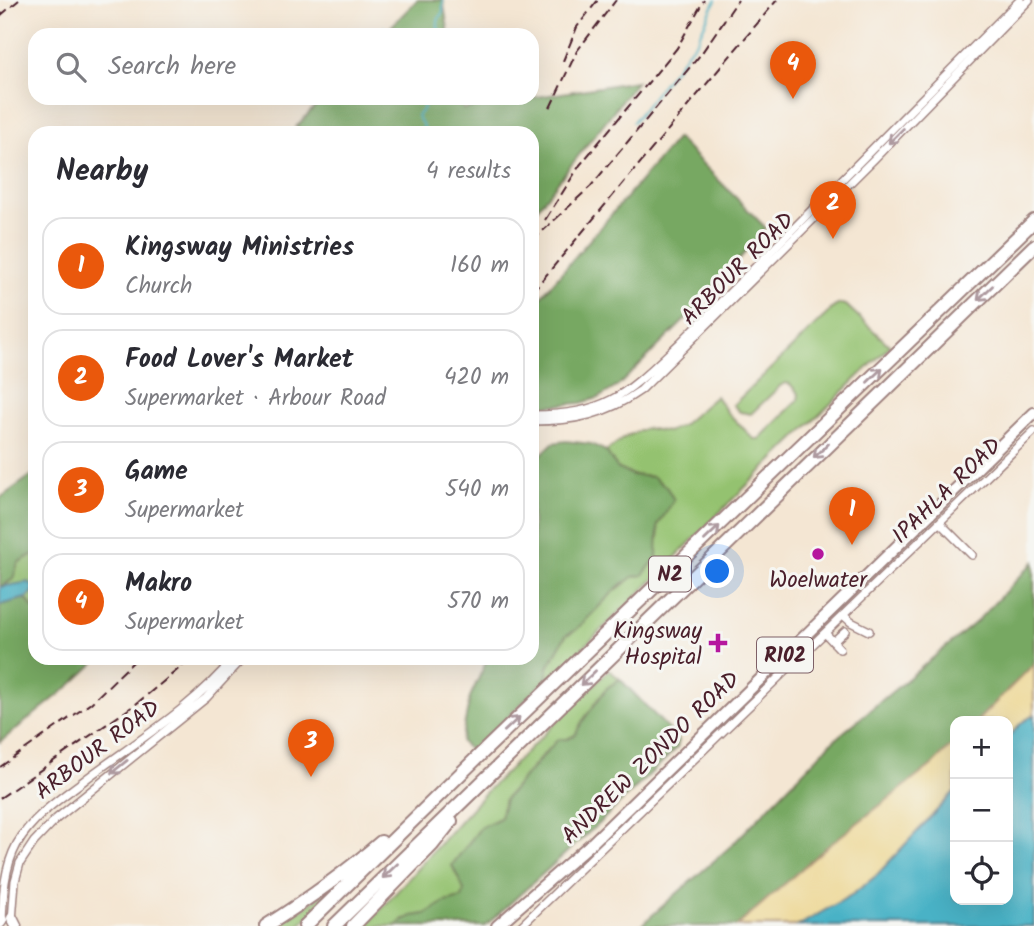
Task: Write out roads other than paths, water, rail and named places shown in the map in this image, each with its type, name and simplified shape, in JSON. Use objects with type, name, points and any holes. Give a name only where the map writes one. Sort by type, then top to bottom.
[{"type":"highway","name":"N2","points":[[305,926],[1034,221]]},
{"type":"highway","name":"N2","points":[[334,926],[1034,246]]},
{"type":"highway","points":[[266,926],[317,894],[348,870],[487,748]]},
{"type":"highway","points":[[353,926],[432,845],[489,774]]},
{"type":"main road","name":"ANDREW ZONDO ROAD","points":[[497,926],[592,843],[1034,413]]},
{"type":"main road","name":"ANDREW ZONDO ROAD","points":[[506,926],[534,895]]},
{"type":"street","name":"ARBOUR ROAD","points":[[539,415],[588,411],[610,402],[632,388],[689,334],[1020,0]]},
{"type":"street","name":"ARBOUR ROAD","points":[[539,421],[591,416],[617,406],[641,390],[874,159],[1029,0]]},
{"type":"street","name":"IPAHLA ROAD","points":[[521,926],[1034,431]]},
{"type":"street","points":[[940,523],[972,555]]},
{"type":"street","points":[[843,615],[850,622],[869,631]]},
{"type":"street","points":[[833,642],[845,631]]},
{"type":"street","points":[[825,633],[840,649]]},
{"type":"street","name":"ARBOUR ROAD","points":[[7,923],[15,881],[26,852],[34,842],[56,818],[181,714],[228,665]]},
{"type":"street","name":"ARBOUR ROAD","points":[[7,923],[5,882],[10,861],[18,843],[34,821],[63,796],[220,685],[237,665]]},
{"type":"water","points":[[28,582],[28,596],[0,605],[0,587]]},
{"type":"water","points":[[1034,715],[1034,926],[798,926],[853,894],[876,876],[950,796],[950,905],[1013,905],[1013,732]]},
{"type":"waterway","points":[[439,28],[443,0]]},
{"type":"waterway","points":[[633,122],[697,40],[716,0]]},
{"type":"waterway","points":[[423,105],[424,108],[417,116],[423,126]]},
{"type":"railway","points":[[0,16],[19,0]]},
{"type":"railway","points":[[563,61],[577,27],[598,0]]},
{"type":"railway","points":[[550,108],[577,51],[616,0]]},
{"type":"railway","points":[[545,220],[580,165],[677,48],[704,0]]},
{"type":"railway","points":[[539,234],[591,186],[701,54],[738,0]]},
{"type":"railway","points":[[539,284],[777,0]]},
{"type":"railway","points":[[0,767],[91,703],[130,665]]},
{"type":"railway","points":[[0,798],[136,704],[183,665]]},
{"type":"place","name":"Makro","points":[[793,99]]},
{"type":"place","name":"Food Lover's Market","points":[[833,239]]},
{"type":"place","name":"Kingsway Ministries","points":[[852,545]]},
{"type":"place","name":"Woelwater","points":[[818,554]]},
{"type":"place","name":"Kingsway Hospital","points":[[718,643]]},
{"type":"place","name":"Game","points":[[311,777]]}]
